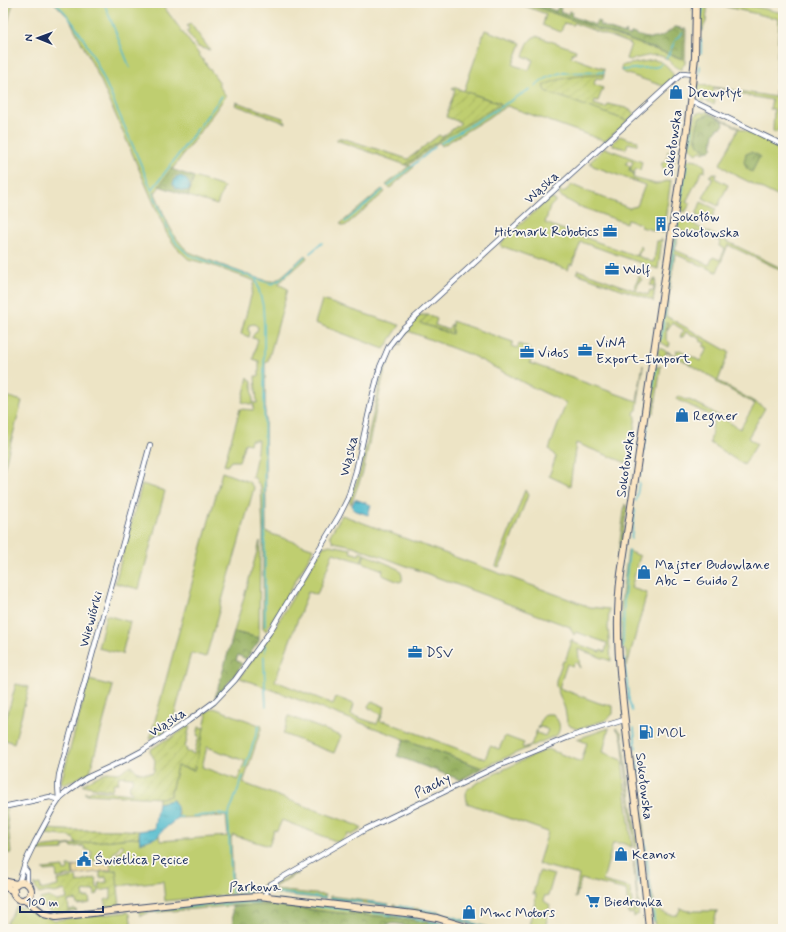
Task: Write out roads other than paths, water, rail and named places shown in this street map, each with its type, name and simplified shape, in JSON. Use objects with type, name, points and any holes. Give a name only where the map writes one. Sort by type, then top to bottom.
[{"type":"street","name":"Sokołowska","points":[[649,929],[642,857],[621,694],[618,634],[619,587],[690,100],[693,74],[696,3]]},
{"type":"street","name":"Wąska","points":[[59,800],[77,783],[142,751],[188,721],[214,702],[232,683],[272,628],[343,508],[352,488],[377,378],[384,356],[392,342],[402,329],[423,308],[679,76],[683,73],[693,74]]},
{"type":"street","points":[[690,100],[783,145]]},
{"type":"street","name":"Wiewiórki","points":[[59,800],[59,775],[150,445]]},
{"type":"street","name":"Piachy","points":[[266,896],[267,888],[271,884],[366,829],[521,756],[569,737],[624,720]]},
{"type":"street","points":[[3,807],[50,797],[59,800],[26,860],[25,869],[14,891]]},
{"type":"street","points":[[3,886],[14,891],[17,898],[25,899],[30,894],[31,888],[27,883],[27,872],[25,869]]},
{"type":"street","points":[[3,881],[27,883]]},
{"type":"street","points":[[30,894],[38,908]]},
{"type":"street","name":"Parkowa","points":[[25,899],[47,915],[56,917],[221,899],[266,896],[414,914],[437,918],[473,929]]},
{"type":"water","points":[[176,177],[183,177],[186,180],[190,186],[189,190],[183,191],[175,188],[173,184]]},
{"type":"water","points":[[355,499],[371,505],[368,515],[354,510],[352,506]]},
{"type":"water","points":[[173,800],[177,807],[178,818],[164,829],[157,837],[140,843],[139,831],[154,829],[158,803]]},
{"type":"waterway","points":[[56,3],[84,39],[111,96],[170,233],[177,244],[189,255],[272,284],[281,279],[305,256]]},
{"type":"waterway","points":[[104,3],[130,68]]},
{"type":"waterway","points":[[701,30],[700,24],[704,3]]},
{"type":"waterway","points":[[669,53],[676,39],[682,33]]},
{"type":"waterway","points":[[701,40],[701,53]]},
{"type":"waterway","points":[[666,58],[669,54]]},
{"type":"waterway","points":[[622,70],[656,67],[660,66],[662,63]]},
{"type":"waterway","points":[[699,75],[700,66]]},
{"type":"waterway","points":[[535,86],[547,78],[560,73],[604,72]]},
{"type":"waterway","points":[[441,143],[530,89]]},
{"type":"waterway","points":[[152,190],[222,96]]},
{"type":"waterway","points":[[690,145],[693,127]]},
{"type":"waterway","points":[[388,186],[435,147]]},
{"type":"waterway","points":[[680,207],[687,163]]},
{"type":"waterway","points":[[345,222],[383,190]]},
{"type":"waterway","points":[[677,227],[678,221]]},
{"type":"waterway","points":[[661,339],[676,234]]},
{"type":"waterway","points":[[310,253],[322,243]]},
{"type":"waterway","points":[[256,279],[263,306],[264,324],[265,626]]},
{"type":"waterway","points":[[650,413],[656,369]]},
{"type":"waterway","points":[[644,453],[648,424]]},
{"type":"waterway","points":[[640,476],[641,468]]},
{"type":"waterway","points":[[636,501],[639,483]]},
{"type":"waterway","points":[[631,539],[635,510]]},
{"type":"waterway","points":[[623,648],[624,598],[629,551]]},
{"type":"waterway","points":[[265,645],[265,652]]},
{"type":"waterway","points":[[264,656],[265,687]]},
{"type":"waterway","points":[[624,658],[629,701],[632,711]]},
{"type":"waterway","points":[[265,687],[266,706]]},
{"type":"waterway","points":[[245,768],[259,726]]},
{"type":"waterway","points":[[634,728],[636,749]]},
{"type":"waterway","points":[[638,762],[638,784]]},
{"type":"waterway","points":[[232,893],[228,816],[243,776]]},
{"type":"waterway","points":[[193,816],[220,814],[228,816]]},
{"type":"waterway","points":[[645,843],[652,904]]},
{"type":"waterway","points":[[637,857],[639,883]]},
{"type":"waterway","points":[[232,890],[236,889],[240,892],[251,891]]},
{"type":"waterway","points":[[271,892],[325,898]]},
{"type":"waterway","points":[[331,898],[361,902]]},
{"type":"waterway","points":[[146,911],[271,901],[409,917],[458,929]]},
{"type":"waterway","points":[[368,902],[388,905]]},
{"type":"waterway","points":[[396,906],[413,908]]},
{"type":"waterway","points":[[653,908],[654,921]]},
{"type":"waterway","points":[[421,909],[490,929]]},
{"type":"place","name":"Drewpłyt","points":[[676,92]]},
{"type":"place","name":"Sokołów Sokołowska","points":[[661,224]]},
{"type":"place","name":"Hitmark Robotics","points":[[610,231]]},
{"type":"place","name":"Wolf","points":[[612,269]]},
{"type":"place","name":"ViNA Export-Import","points":[[585,350]]},
{"type":"place","name":"Vidos","points":[[527,352]]},
{"type":"place","name":"Regner","points":[[682,415]]},
{"type":"place","name":"Majster Budowlane Abc – Guido 2","points":[[644,572]]},
{"type":"place","name":"DSV","points":[[415,652]]},
{"type":"place","name":"MOL","points":[[646,732]]},
{"type":"place","name":"Keanox","points":[[621,854]]},
{"type":"place","name":"Świetlica Pęcice","points":[[84,859]]},
{"type":"place","name":"Biedronka","points":[[593,901]]},
{"type":"place","name":"Mmc Motors","points":[[469,912]]}]
